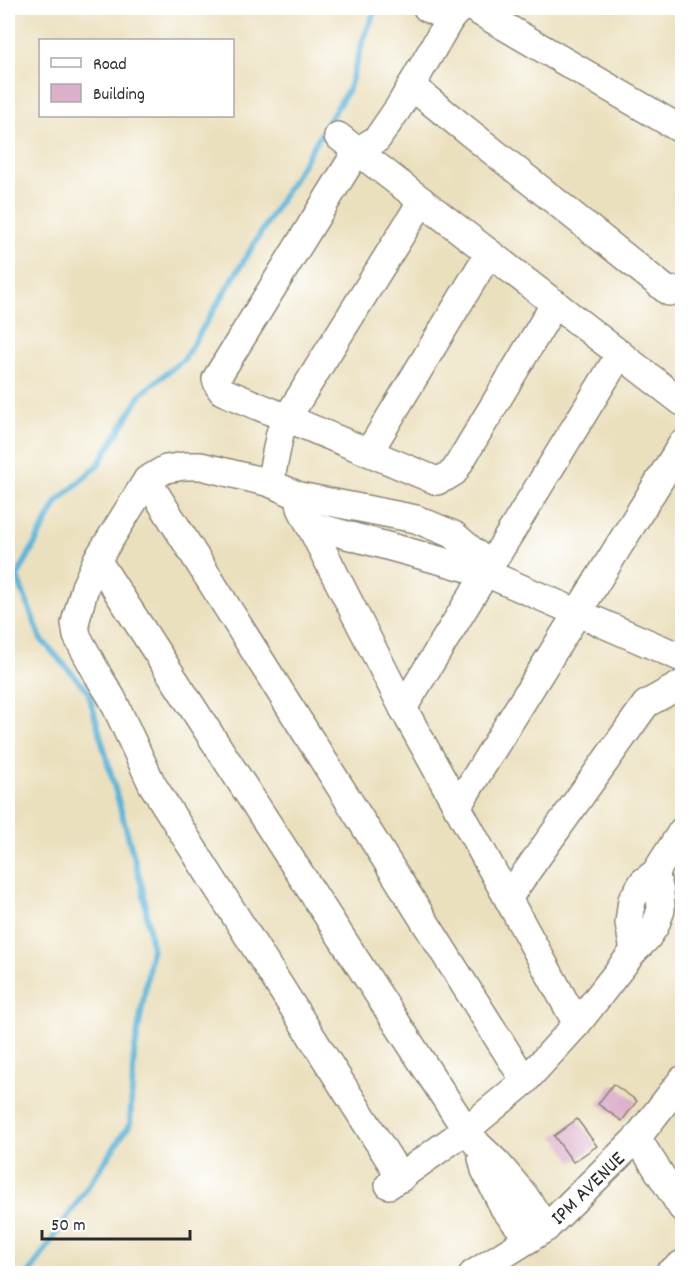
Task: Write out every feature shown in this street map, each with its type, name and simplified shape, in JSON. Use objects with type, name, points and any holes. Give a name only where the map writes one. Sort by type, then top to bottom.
[{"type":"street","points":[[347,144],[377,139],[411,86],[453,10],[682,130]]},
{"type":"street","points":[[411,86],[669,291],[682,289]]},
{"type":"street","points":[[347,144],[682,402]]},
{"type":"street","points":[[347,144],[216,379],[222,391],[437,481],[453,472],[555,303]]},
{"type":"street","points":[[270,483],[280,433],[287,418],[422,201]]},
{"type":"street","points":[[369,452],[489,253]]},
{"type":"street","points":[[403,708],[620,354]]},
{"type":"street","points":[[457,807],[682,444]]},
{"type":"street","points":[[488,570],[454,536],[416,519],[299,496],[270,483],[201,466],[184,466],[166,469],[147,480],[97,560],[85,587],[75,623],[77,636],[112,698],[152,784],[395,1181],[472,1138],[577,1024],[655,926],[661,910],[660,892],[655,873],[682,831]]},
{"type":"street","points":[[147,480],[525,1081]]},
{"type":"street","points":[[299,496],[301,508],[403,708],[577,1024]]},
{"type":"street","points":[[310,525],[488,570],[577,613],[681,654]]},
{"type":"street","points":[[97,560],[472,1138],[524,1195],[538,1233]]},
{"type":"street","points":[[508,898],[646,704],[682,684]]},
{"type":"street","name":"IPM AVENUE","points":[[472,1274],[538,1233],[637,1138],[682,1080]]},
{"type":"street","points":[[637,1138],[682,1208]]},
{"type":"street","points":[[668,1274],[682,1264]]},
{"type":"building","points":[[613,1084],[637,1101],[622,1121],[598,1104]]},
{"type":"building","points":[[577,1119],[597,1146],[573,1162],[554,1136]]},
{"type":"waterway","points":[[29,1274],[130,1124],[134,1055],[152,948],[143,890],[88,691],[41,639],[17,577],[57,502],[98,465],[142,393],[184,359],[349,88],[376,8]]},
{"type":"waterway","points":[[8,570],[17,577]]}]
